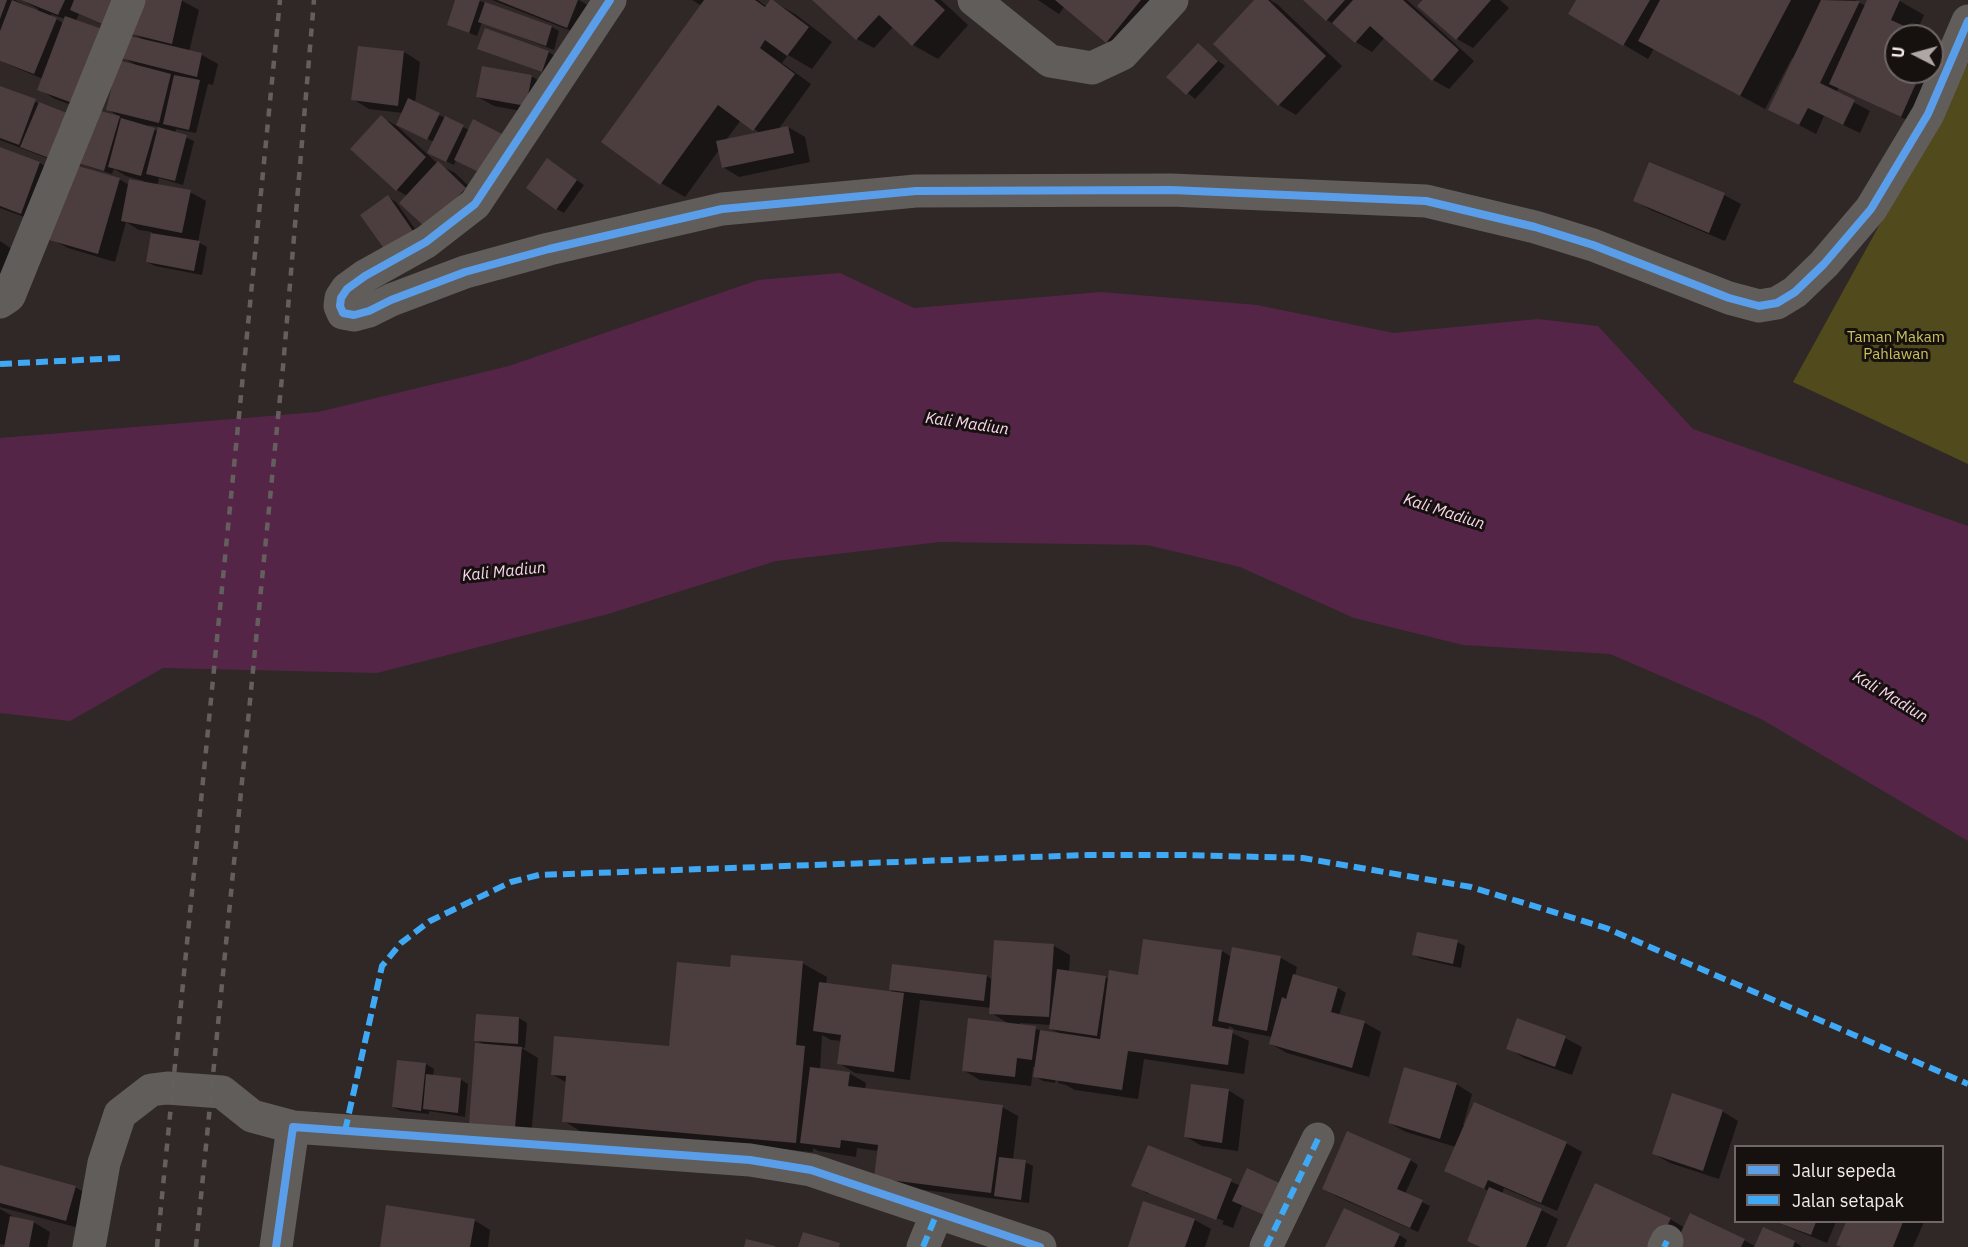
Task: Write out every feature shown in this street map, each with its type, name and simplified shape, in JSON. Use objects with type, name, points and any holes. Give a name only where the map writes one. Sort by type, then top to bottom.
[{"type":"street","points":[[3,297],[129,0]]},
{"type":"street","points":[[610,0],[475,204],[426,242],[365,276],[347,289],[341,298],[340,306],[343,313],[354,315],[369,311],[391,300],[465,272],[549,249],[722,210],[916,191],[1171,189],[1426,201],[1534,227],[1593,245],[1729,298],[1760,306],[1777,303],[1795,292],[1824,264],[1871,209],[1928,114],[1968,21]]},
{"type":"street","points":[[974,0],[1050,61],[1092,68],[1122,54],[1172,0]]},
{"type":"street","points":[[89,1247],[104,1163],[120,1114],[151,1090],[167,1088],[222,1092],[252,1116],[293,1128],[750,1160],[811,1170],[1040,1247]]},
{"type":"street","points":[[276,1247],[293,1128]]},
{"type":"street","points":[[1266,1247],[1318,1139]]},
{"type":"street","points":[[923,1247],[937,1213]]},
{"type":"green space","name":"Taman Makam Pahlawan","points":[[1968,64],[1968,464],[1793,382]]},
{"type":"water","name":"Kali Madiun","points":[[840,273],[914,308],[1101,292],[1257,305],[1394,333],[1538,319],[1598,326],[1693,429],[1968,526],[1968,841],[1761,719],[1610,654],[1463,645],[1354,618],[1240,567],[1147,545],[940,542],[776,561],[608,614],[377,673],[163,668],[70,721],[0,713],[0,438],[318,412],[509,366],[758,280]]},
{"type":"building","points":[[0,0],[7,0],[0,19]]},
{"type":"building","points":[[12,0],[57,18],[34,74],[0,61],[0,31]]},
{"type":"building","points":[[21,0],[65,0],[58,15]]},
{"type":"building","points":[[74,0],[123,0],[111,28],[70,10]]},
{"type":"building","points":[[139,0],[182,0],[172,44],[131,34]]},
{"type":"building","points":[[455,0],[480,0],[469,33],[447,25]]},
{"type":"building","points":[[497,0],[578,0],[567,28]]},
{"type":"building","points":[[704,0],[755,0],[765,7],[770,0],[773,0],[809,27],[787,56],[765,40],[760,48],[795,74],[753,131],[718,105],[660,185],[601,142]]},
{"type":"building","points":[[812,0],[934,0],[945,10],[912,46],[879,15],[856,40]]},
{"type":"building","points":[[1055,0],[1141,0],[1106,43]]},
{"type":"building","points":[[1254,0],[1268,0],[1326,56],[1278,106],[1213,44]]},
{"type":"building","points":[[1303,0],[1345,0],[1326,21]]},
{"type":"building","points":[[1353,0],[1403,0],[1459,50],[1432,81],[1370,26],[1355,43],[1332,23]]},
{"type":"building","points":[[1422,0],[1491,0],[1456,40],[1417,6]]},
{"type":"building","points":[[1576,0],[1650,0],[1623,46],[1568,14]]},
{"type":"building","points":[[1660,0],[1791,0],[1740,96],[1638,41]]},
{"type":"building","points":[[1821,0],[1860,1],[1820,83],[1855,100],[1843,125],[1808,108],[1799,125],[1768,110]]},
{"type":"building","points":[[1867,0],[1900,0],[1891,20],[1900,24],[1884,24],[1884,84],[1916,84],[1901,117],[1829,84]]},
{"type":"building","points":[[485,2],[552,26],[546,46],[478,22]]},
{"type":"building","points":[[65,16],[105,30],[78,105],[37,90]]},
{"type":"building","points":[[485,28],[549,51],[542,72],[477,49]]},
{"type":"building","points":[[126,35],[202,53],[197,77],[120,58]]},
{"type":"building","points":[[1198,43],[1218,61],[1186,95],[1166,77]]},
{"type":"building","points":[[358,46],[404,51],[398,106],[351,100]]},
{"type":"building","points":[[118,60],[171,74],[159,123],[106,110]]},
{"type":"building","points":[[482,66],[532,75],[526,106],[476,97]]},
{"type":"building","points":[[174,75],[200,80],[189,130],[163,124]]},
{"type":"building","points":[[0,86],[36,99],[19,145],[0,138]]},
{"type":"building","points":[[408,98],[440,113],[427,140],[396,125]]},
{"type":"building","points":[[39,102],[67,113],[49,158],[20,147]]},
{"type":"building","points":[[93,109],[120,116],[104,171],[78,163]]},
{"type":"building","points":[[381,115],[426,157],[396,191],[350,149]]},
{"type":"building","points":[[445,116],[464,125],[446,162],[427,153]]},
{"type":"building","points":[[121,118],[155,128],[141,176],[108,167]]},
{"type":"building","points":[[473,119],[504,135],[485,175],[454,160]]},
{"type":"building","points":[[788,126],[794,153],[722,168],[716,141]]},
{"type":"building","points":[[158,127],[187,135],[175,181],[146,174]]},
{"type":"building","points":[[0,147],[40,162],[21,214],[0,206]]},
{"type":"building","points":[[547,158],[577,180],[556,210],[526,188]]},
{"type":"building","points":[[438,161],[466,188],[427,229],[399,203]]},
{"type":"building","points":[[1649,162],[1725,193],[1709,233],[1633,201]]},
{"type":"building","points":[[71,164],[120,178],[98,254],[49,240]]},
{"type":"building","points":[[129,179],[191,190],[182,233],[121,221]]},
{"type":"building","points":[[388,195],[413,231],[385,250],[360,215]]},
{"type":"building","points":[[151,233],[200,241],[194,271],[146,262]]},
{"type":"building","points":[[1417,932],[1458,940],[1453,964],[1412,955]]},
{"type":"building","points":[[1143,939],[1222,950],[1212,1026],[1233,1030],[1228,1065],[1128,1051],[1122,1090],[1033,1077],[1040,1030],[1100,1039],[1109,970],[1138,975]]},
{"type":"building","points":[[994,940],[1054,944],[1049,1017],[989,1014]]},
{"type":"building","points":[[1232,947],[1281,956],[1267,1031],[1218,1021]]},
{"type":"building","points":[[731,955],[803,961],[796,1045],[805,1046],[796,1143],[562,1122],[566,1076],[551,1075],[554,1036],[669,1046],[677,962],[730,967]]},
{"type":"building","points":[[892,964],[987,975],[984,1001],[889,990]]},
{"type":"building","points":[[1057,969],[1106,976],[1097,1036],[1049,1029]]},
{"type":"building","points":[[1293,974],[1338,987],[1331,1012],[1365,1021],[1352,1068],[1269,1044],[1282,997],[1286,999]]},
{"type":"building","points":[[819,982],[904,993],[894,1072],[837,1064],[841,1035],[813,1031]]},
{"type":"building","points":[[476,1014],[519,1017],[518,1044],[474,1041]]},
{"type":"building","points":[[968,1018],[1036,1026],[1032,1060],[1017,1058],[1015,1077],[962,1071]]},
{"type":"building","points":[[1517,1018],[1566,1036],[1555,1067],[1506,1049]]},
{"type":"building","points":[[475,1043],[522,1047],[515,1128],[469,1124]]},
{"type":"building","points":[[397,1060],[426,1063],[421,1111],[392,1107]]},
{"type":"building","points":[[810,1067],[850,1072],[848,1086],[1003,1105],[991,1193],[874,1178],[878,1145],[841,1140],[840,1148],[800,1143]]},
{"type":"building","points":[[1404,1067],[1457,1083],[1440,1139],[1388,1123]]},
{"type":"building","points":[[426,1074],[461,1078],[458,1113],[423,1109]]},
{"type":"building","points":[[1191,1084],[1229,1089],[1222,1143],[1184,1137]]},
{"type":"building","points":[[1672,1093],[1723,1110],[1703,1171],[1652,1154]]},
{"type":"building","points":[[1474,1102],[1567,1142],[1541,1203],[1488,1180],[1484,1189],[1444,1171]]},
{"type":"building","points":[[1347,1131],[1411,1159],[1397,1189],[1423,1200],[1410,1228],[1322,1189]]},
{"type":"building","points":[[1148,1145],[1232,1179],[1216,1220],[1131,1186]]},
{"type":"building","points":[[999,1157],[1026,1160],[1021,1200],[994,1196]]},
{"type":"building","points":[[0,1165],[76,1186],[66,1221],[0,1203]]},
{"type":"building","points":[[1247,1168],[1286,1186],[1271,1218],[1232,1201]]},
{"type":"building","points":[[1595,1183],[1671,1218],[1657,1247],[1566,1247]]},
{"type":"building","points":[[1489,1187],[1542,1209],[1526,1247],[1480,1247],[1467,1241]]},
{"type":"building","points":[[1143,1201],[1195,1219],[1185,1247],[1128,1247]]},
{"type":"building","points":[[386,1205],[475,1219],[470,1247],[380,1247]]},
{"type":"building","points":[[1344,1208],[1400,1234],[1394,1247],[1325,1247]]},
{"type":"building","points":[[1690,1213],[1745,1239],[1741,1247],[1674,1247]]},
{"type":"building","points":[[10,1216],[34,1221],[29,1247],[4,1247]]},
{"type":"building","points":[[1779,1223],[1816,1223],[1811,1235]]},
{"type":"building","points":[[1846,1223],[1903,1223],[1893,1247],[1836,1245]]},
{"type":"building","points":[[1763,1227],[1795,1241],[1793,1247],[1754,1247]]},
{"type":"building","points":[[803,1232],[840,1243],[839,1247],[798,1247]]},
{"type":"building","points":[[746,1239],[775,1246],[775,1247],[744,1247]]},
{"type":"railway","points":[[157,1247],[280,0]]},
{"type":"railway","points":[[196,1247],[283,367],[314,0]]},
{"type":"marked path","points":[[0,364],[120,358]]},
{"type":"marked path","points":[[345,1131],[382,966],[401,943],[430,921],[511,882],[539,875],[1088,855],[1303,858],[1471,887],[1606,928],[1968,1084]]},
{"type":"marked path","points":[[1266,1247],[1318,1139]]},
{"type":"marked path","points":[[923,1247],[937,1213]]},
{"type":"marked path","points":[[1664,1247],[1667,1241]]},
{"type":"cycle path","points":[[610,0],[475,204],[426,242],[365,276],[347,289],[341,298],[340,306],[343,313],[354,315],[369,311],[391,300],[465,272],[549,249],[722,209],[916,191],[1171,190],[1426,201],[1535,227],[1593,245],[1729,298],[1759,306],[1777,303],[1795,292],[1824,264],[1871,209],[1928,114],[1968,21]]},
{"type":"cycle path","points":[[276,1247],[293,1127],[750,1160],[811,1170],[1040,1247]]}]
